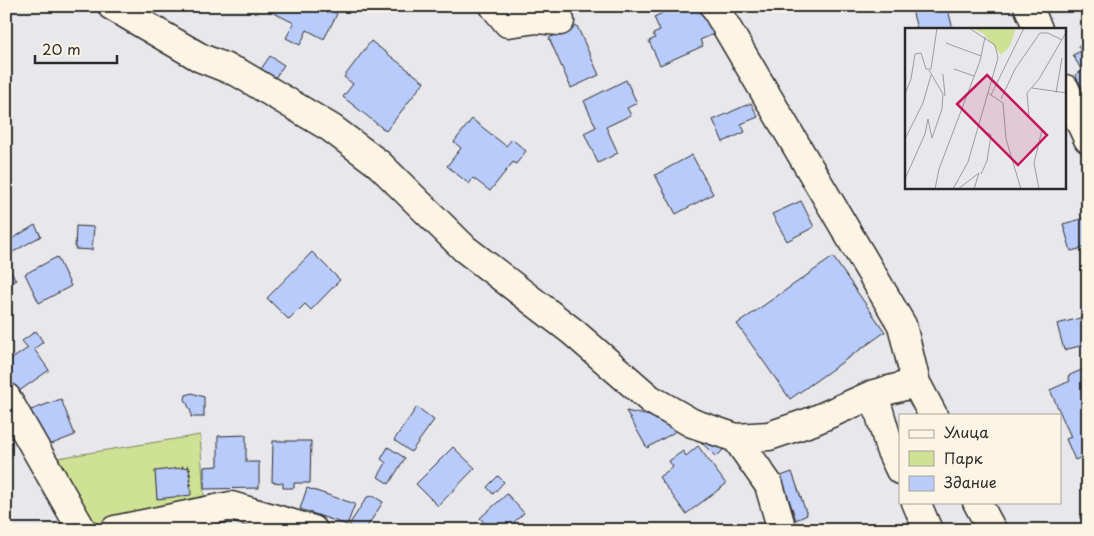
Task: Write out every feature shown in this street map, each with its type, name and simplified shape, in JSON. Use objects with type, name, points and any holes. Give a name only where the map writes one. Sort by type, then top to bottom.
[{"type":"street","points":[[112,6],[201,58],[239,73],[331,128],[379,164],[465,249],[573,332],[650,399],[692,423],[736,438],[769,436],[874,394],[916,383]]},
{"type":"street","points":[[494,6],[508,23],[537,20],[560,21]]},
{"type":"street","points":[[714,6],[902,325],[916,383],[932,414]]},
{"type":"street","points":[[1028,6],[1038,28]]},
{"type":"street","points":[[1066,90],[1088,139]]},
{"type":"street","points":[[874,394],[890,449],[899,468]]},
{"type":"street","points":[[6,398],[82,530]]},
{"type":"street","points":[[769,436],[764,452],[769,485],[782,530]]},
{"type":"street","points":[[736,438],[769,485]]},
{"type":"street","points":[[917,504],[928,530]]},
{"type":"street","points":[[979,504],[992,530]]},
{"type":"street","points":[[115,530],[177,507],[231,506],[313,530]]},
{"type":"path","points":[[177,507],[192,496],[189,466],[182,468]]},
{"type":"green space","points":[[200,435],[205,510],[105,530],[84,530],[45,460]]},
{"type":"building","points":[[267,6],[322,6],[337,14],[324,39],[307,30],[300,45],[286,38],[294,23],[266,9]]},
{"type":"building","points":[[677,6],[683,6],[685,11],[701,6],[714,34],[700,40],[703,46],[660,65],[649,41],[655,38],[653,34],[660,31],[654,17]]},
{"type":"building","points":[[911,6],[947,6],[953,28],[917,28]]},
{"type":"building","points":[[577,26],[599,75],[571,88],[549,38]]},
{"type":"building","points":[[1088,40],[1088,97],[1075,75],[1082,71],[1073,55],[1081,51],[1078,46]]},
{"type":"building","points":[[371,41],[424,82],[386,131],[343,97],[353,84],[344,77]]},
{"type":"building","points":[[270,56],[284,65],[275,78],[261,69]]},
{"type":"building","points":[[626,80],[637,103],[627,108],[631,115],[606,127],[618,153],[598,163],[584,133],[596,127],[584,101]]},
{"type":"building","points":[[751,103],[758,117],[741,124],[745,132],[723,142],[713,120]]},
{"type":"building","points":[[472,119],[506,146],[512,139],[526,151],[516,164],[513,162],[490,191],[473,178],[469,184],[447,166],[461,148],[454,142]]},
{"type":"building","points":[[692,155],[713,194],[676,214],[655,175]]},
{"type":"building","points":[[801,201],[814,227],[787,241],[772,214]]},
{"type":"building","points":[[1088,217],[1088,247],[1071,251],[1063,224]]},
{"type":"building","points":[[35,225],[41,236],[6,256],[6,234],[10,240]]},
{"type":"building","points":[[76,226],[94,227],[92,250],[75,249]]},
{"type":"building","points":[[312,252],[340,280],[311,310],[305,304],[289,320],[267,298]]},
{"type":"building","points":[[57,257],[71,286],[39,303],[25,274]]},
{"type":"building","points":[[833,257],[885,332],[790,399],[737,324]]},
{"type":"building","points":[[6,263],[16,280],[6,285]]},
{"type":"building","points":[[1088,316],[1088,344],[1064,350],[1057,324]]},
{"type":"building","points":[[36,331],[43,342],[34,349],[49,370],[15,394],[6,382],[6,363],[28,348],[22,341]]},
{"type":"building","points":[[1088,367],[1088,454],[1075,460],[1066,439],[1071,437],[1050,390],[1070,381],[1068,376]]},
{"type":"building","points":[[192,393],[204,397],[204,417],[191,417],[191,412],[185,399],[186,395]]},
{"type":"building","points":[[61,399],[75,435],[41,448],[28,411]]},
{"type":"building","points":[[417,407],[434,420],[411,452],[394,440]]},
{"type":"building","points":[[626,411],[650,416],[678,430],[647,448]]},
{"type":"building","points":[[708,430],[726,447],[716,457],[699,440]]},
{"type":"building","points":[[246,435],[246,462],[259,462],[259,488],[204,489],[204,467],[218,466],[218,436]]},
{"type":"building","points":[[273,441],[311,441],[310,483],[294,483],[294,488],[283,488],[283,483],[272,482]]},
{"type":"building","points":[[698,446],[726,484],[686,514],[659,477],[673,467],[669,461],[683,451],[686,456]]},
{"type":"building","points":[[388,447],[405,458],[389,484],[378,477],[386,463],[381,459]]},
{"type":"building","points":[[453,447],[475,468],[438,506],[416,484]]},
{"type":"building","points":[[189,467],[191,495],[157,499],[155,471]]},
{"type":"building","points":[[792,472],[807,515],[796,520],[781,476]]},
{"type":"building","points":[[498,476],[504,482],[493,494],[487,487]]},
{"type":"building","points":[[307,488],[355,504],[347,525],[300,509]]},
{"type":"building","points":[[507,494],[524,513],[514,522],[520,530],[491,530],[480,518]]},
{"type":"building","points":[[373,496],[383,502],[365,530],[357,530],[349,525],[367,497]]}]
